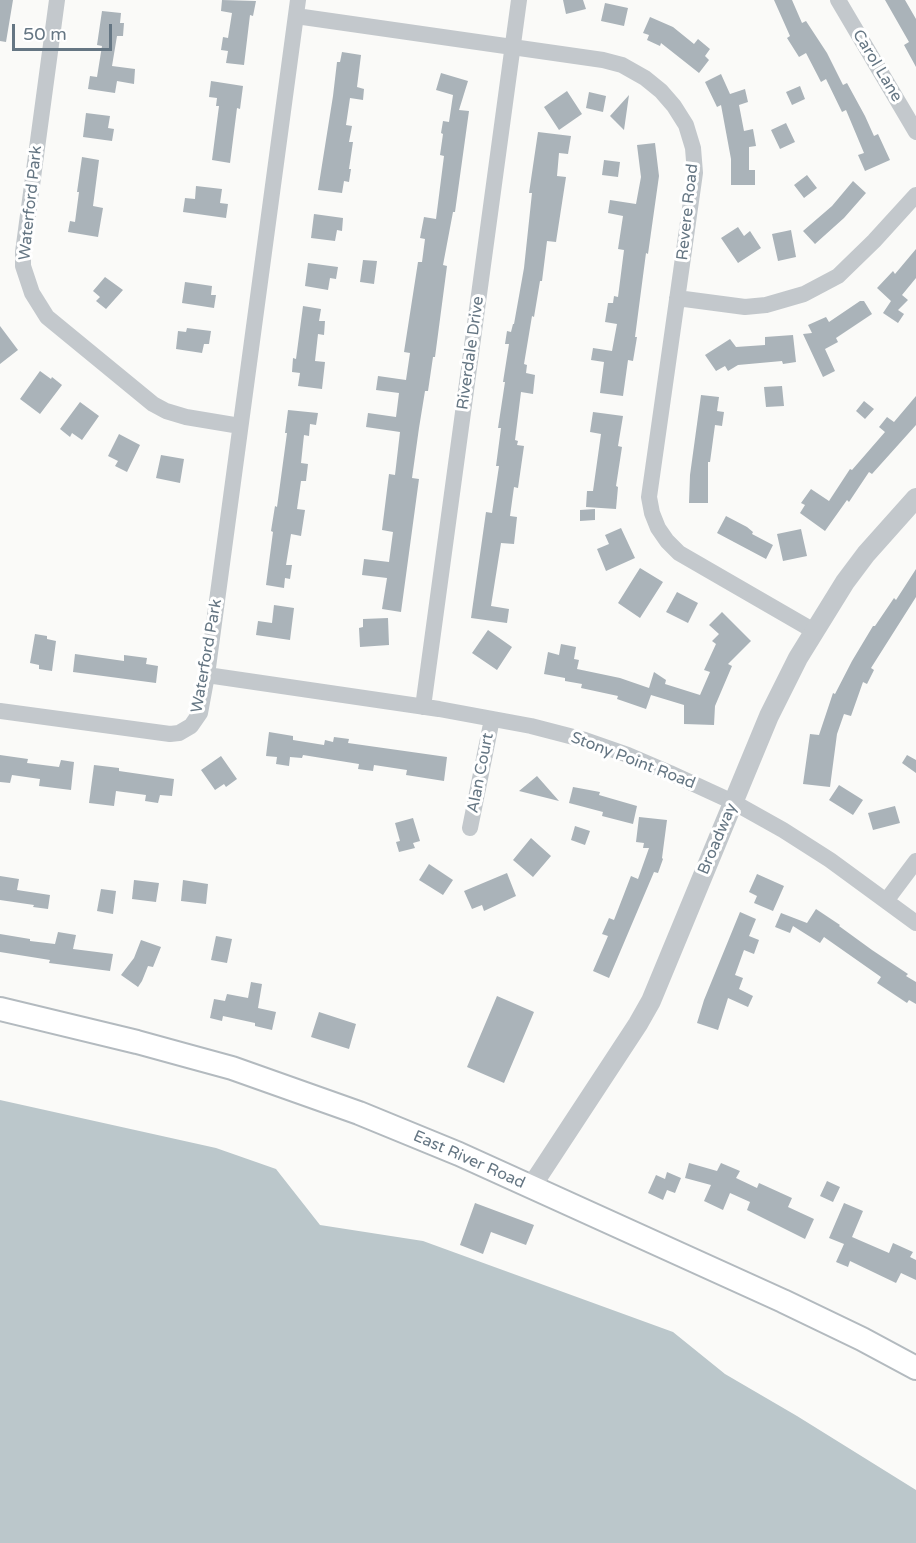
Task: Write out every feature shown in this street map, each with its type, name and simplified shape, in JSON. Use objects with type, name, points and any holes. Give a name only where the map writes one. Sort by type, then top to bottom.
[{"type":"main road","name":"East River Road","points":[[0,1009],[232,1068],[359,1113],[459,1154],[783,1301],[916,1368]]},
{"type":"street","name":"Waterford Park","points":[[57,0],[23,252],[23,266],[32,293],[47,317],[153,404],[186,417],[240,426]]},
{"type":"street","name":"Riverdale Drive","points":[[423,707],[519,0]]},
{"type":"street","name":"Carol Lane","points":[[838,0],[916,132]]},
{"type":"street","name":"Waterford Park","points":[[0,711],[170,734],[179,733],[191,726],[200,713],[297,8]]},
{"type":"street","name":"Revere Road","points":[[297,8],[513,48],[603,60],[622,65],[662,91],[686,125],[693,148],[695,173],[649,497],[655,520],[667,541],[680,553],[814,631]]},
{"type":"street","points":[[677,298],[746,307],[766,305],[804,294],[838,276],[874,242],[916,195]]},
{"type":"street","name":"Broadway","points":[[531,1187],[651,1001],[769,716],[798,658],[845,582],[866,554],[916,498]]},
{"type":"street","name":"Stony Point Road","points":[[207,675],[423,707],[531,726],[585,740],[628,755],[734,802],[783,830],[821,854],[916,923]]},
{"type":"street","name":"Alan Court","points":[[470,828],[492,719]]},
{"type":"street","points":[[886,901],[916,861]]},
{"type":"shaded area","points":[[0,1100],[216,1148],[276,1169],[320,1225],[423,1241],[673,1332],[725,1374],[916,1490],[916,1543],[0,1543]]},
{"type":"building","points":[[0,0],[13,0],[6,42],[0,41]]},
{"type":"building","points":[[222,0],[256,1],[253,16],[250,15],[244,65],[226,63],[228,51],[221,50],[223,37],[228,38],[232,13],[221,11]]},
{"type":"building","points":[[563,0],[583,0],[586,9],[566,14]]},
{"type":"building","points":[[774,0],[792,0],[802,23],[806,21],[827,53],[843,85],[847,83],[874,136],[878,134],[890,160],[865,171],[858,155],[864,153],[846,110],[842,112],[826,79],[821,82],[806,53],[799,57],[787,38],[790,36]]},
{"type":"building","points":[[885,0],[905,0],[916,19],[916,67],[904,45],[909,42]]},
{"type":"building","points":[[605,3],[628,8],[624,26],[601,21]]},
{"type":"building","points":[[102,11],[121,13],[120,23],[124,23],[123,36],[117,36],[112,66],[135,69],[134,84],[117,81],[115,93],[88,89],[90,76],[97,77],[102,46],[97,45]]},
{"type":"building","points":[[650,17],[673,27],[694,44],[698,39],[710,49],[705,56],[709,60],[699,73],[661,43],[660,46],[647,40],[649,35],[643,33]]},
{"type":"building","points":[[342,52],[361,55],[357,87],[364,89],[363,100],[350,98],[346,125],[352,126],[349,142],[353,142],[349,169],[351,169],[349,182],[344,181],[342,193],[318,190],[337,62],[340,62]]},
{"type":"building","points":[[441,73],[468,81],[459,110],[469,111],[455,212],[453,212],[443,265],[447,266],[435,357],[433,357],[428,391],[425,391],[412,478],[419,479],[401,612],[382,609],[387,578],[362,575],[364,559],[389,562],[393,532],[382,530],[389,474],[395,475],[400,432],[366,427],[368,413],[396,417],[399,393],[376,390],[378,376],[406,380],[410,353],[404,352],[418,262],[422,262],[425,239],[420,238],[424,217],[436,219],[444,156],[440,155],[443,134],[441,133],[443,121],[449,122],[453,95],[436,90]]},
{"type":"building","points":[[721,74],[730,94],[745,89],[748,102],[739,105],[744,131],[753,129],[756,146],[749,147],[749,170],[755,170],[755,185],[731,185],[731,159],[721,105],[717,107],[705,82]]},
{"type":"building","points":[[211,81],[243,86],[240,109],[237,108],[230,163],[212,160],[219,106],[216,106],[217,98],[209,97]]},
{"type":"building","points":[[800,86],[805,99],[792,105],[786,92]]},
{"type":"building","points":[[567,91],[582,114],[559,130],[544,107]]},
{"type":"building","points":[[589,92],[606,96],[603,112],[586,108]]},
{"type":"building","points":[[629,95],[624,130],[610,116]]},
{"type":"building","points":[[86,113],[110,116],[108,128],[114,129],[112,141],[83,137]]},
{"type":"building","points":[[786,123],[795,142],[780,149],[771,130]]},
{"type":"building","points":[[538,132],[571,136],[568,154],[559,153],[557,176],[566,177],[556,242],[547,241],[542,281],[540,281],[534,317],[532,316],[524,364],[527,365],[526,373],[535,375],[533,394],[521,392],[515,440],[518,441],[517,445],[524,446],[518,488],[514,487],[510,516],[517,517],[514,544],[501,543],[491,606],[509,609],[507,623],[471,618],[486,512],[492,513],[499,466],[496,466],[501,428],[498,428],[509,344],[505,344],[507,331],[511,332],[514,324],[524,268],[532,193],[529,193]]},
{"type":"building","points":[[655,143],[659,176],[648,254],[646,253],[633,361],[628,360],[623,396],[600,393],[604,362],[591,360],[593,348],[612,351],[617,324],[605,322],[608,303],[613,303],[614,296],[618,297],[624,250],[618,249],[623,216],[608,213],[610,200],[636,204],[641,177],[637,145]]},
{"type":"building","points":[[82,157],[99,160],[93,206],[103,208],[98,237],[68,232],[70,221],[75,222]]},
{"type":"building","points":[[604,160],[620,162],[618,177],[602,175]]},
{"type":"building","points":[[807,175],[817,188],[804,198],[794,185]]},
{"type":"building","points":[[853,181],[866,193],[844,218],[815,244],[803,231],[832,206]]},
{"type":"building","points":[[196,186],[222,189],[220,203],[228,204],[226,218],[183,212],[185,198],[195,199]]},
{"type":"building","points":[[314,214],[343,218],[342,231],[337,230],[335,241],[311,238]]},
{"type":"building","points":[[738,227],[744,236],[750,231],[761,248],[738,263],[721,238]]},
{"type":"building","points":[[791,230],[796,257],[778,261],[772,234]]},
{"type":"building","points":[[916,249],[916,278],[902,295],[908,300],[898,310],[904,314],[898,323],[883,313],[891,301],[877,288],[893,271],[895,274]]},
{"type":"building","points":[[363,260],[377,261],[374,284],[360,282]]},
{"type":"building","points":[[308,263],[338,267],[336,279],[330,278],[328,290],[305,286]]},
{"type":"building","points":[[105,277],[123,290],[106,309],[96,301],[100,297],[93,291]]},
{"type":"building","points":[[185,282],[212,286],[211,295],[216,295],[214,308],[182,303]]},
{"type":"building","points":[[860,301],[864,301],[872,314],[836,338],[838,342],[825,349],[835,371],[823,377],[803,334],[812,333],[808,325],[826,317],[829,322]]},
{"type":"building","points":[[303,306],[321,309],[319,321],[325,321],[324,335],[318,334],[315,361],[325,362],[322,389],[298,386],[300,373],[292,372],[293,358],[296,359]]},
{"type":"building","points":[[0,326],[18,350],[0,364]]},
{"type":"building","points":[[187,328],[211,331],[209,344],[204,344],[202,353],[176,349],[178,331],[186,332]]},
{"type":"building","points":[[793,335],[796,362],[738,365],[728,371],[725,366],[716,371],[705,355],[730,339],[736,347],[765,345],[765,337]]},
{"type":"building","points":[[40,371],[62,385],[40,414],[20,399]]},
{"type":"building","points":[[782,386],[784,406],[766,407],[764,387]]},
{"type":"building","points":[[701,395],[719,397],[717,411],[724,412],[722,426],[715,425],[710,462],[708,462],[708,503],[689,503],[690,475]]},
{"type":"building","points":[[916,396],[916,425],[872,474],[869,472],[849,502],[847,500],[825,531],[800,513],[805,505],[801,503],[811,489],[829,501],[850,469],[852,470],[885,432],[879,427],[887,417],[894,422]]},
{"type":"building","points":[[864,401],[874,409],[865,419],[856,411]]},
{"type":"building","points":[[80,402],[99,416],[82,440],[72,433],[70,437],[60,429]]},
{"type":"building","points":[[288,410],[318,413],[316,425],[310,424],[309,436],[304,435],[301,463],[308,464],[306,481],[301,481],[297,509],[305,510],[301,536],[291,534],[286,565],[292,565],[290,579],[285,578],[284,588],[266,585],[273,532],[271,531],[275,506],[277,507],[287,433],[285,433]]},
{"type":"building","points":[[593,412],[623,416],[618,446],[622,447],[616,486],[618,487],[616,509],[586,507],[587,491],[593,491],[601,434],[590,432]]},
{"type":"building","points":[[119,434],[140,445],[127,472],[115,466],[118,461],[108,456]]},
{"type":"building","points":[[161,455],[184,459],[180,483],[156,478]]},
{"type":"building","points":[[595,509],[595,520],[580,521],[580,510]]},
{"type":"building","points":[[726,516],[773,545],[766,559],[717,533]]},
{"type":"building","points":[[621,528],[635,558],[606,571],[597,549],[609,544],[605,535]]},
{"type":"building","points":[[801,529],[807,556],[783,561],[777,534]]},
{"type":"building","points":[[640,568],[663,582],[640,618],[618,603]]},
{"type":"building","points":[[916,569],[916,597],[871,668],[874,670],[867,684],[863,682],[851,716],[844,714],[837,734],[830,787],[803,784],[810,734],[819,735],[833,693],[835,694],[873,626],[894,598],[896,600]]},
{"type":"building","points":[[677,592],[698,603],[688,623],[666,612]]},
{"type":"building","points":[[274,605],[294,608],[290,640],[256,635],[258,621],[272,623]]},
{"type":"building","points":[[722,612],[751,641],[728,664],[732,666],[715,706],[714,725],[684,724],[684,705],[651,695],[646,709],[617,699],[618,696],[581,688],[582,684],[544,674],[548,652],[559,655],[561,644],[576,647],[574,659],[579,660],[577,669],[620,678],[649,688],[654,672],[666,680],[665,684],[700,695],[710,672],[704,670],[716,644],[712,641],[719,634],[709,625]]},
{"type":"building","points":[[388,618],[389,645],[360,647],[359,628],[363,627],[363,619]]},
{"type":"building","points":[[488,630],[512,647],[497,670],[472,653]]},
{"type":"building","points":[[35,634],[47,636],[47,639],[56,641],[52,671],[39,669],[39,665],[30,663]]},
{"type":"building","points":[[75,654],[124,661],[124,655],[147,658],[146,664],[158,666],[156,683],[73,672]]},
{"type":"building","points":[[269,732],[293,736],[293,740],[324,745],[325,740],[333,742],[334,737],[349,739],[348,743],[447,757],[444,781],[406,775],[407,770],[374,765],[373,771],[358,769],[359,764],[303,755],[302,758],[290,757],[289,766],[276,764],[277,757],[266,756]]},
{"type":"building","points":[[0,755],[28,759],[27,763],[59,767],[61,760],[74,762],[71,790],[39,786],[40,779],[12,775],[10,783],[0,782]]},
{"type":"building","points":[[907,755],[916,760],[916,773],[902,763]]},
{"type":"building","points":[[221,756],[237,779],[226,787],[224,784],[215,790],[201,770]]},
{"type":"building","points":[[94,765],[174,779],[172,796],[160,795],[158,803],[145,801],[146,795],[116,791],[114,806],[89,803]]},
{"type":"building","points":[[537,776],[559,801],[519,791]]},
{"type":"building","points":[[839,785],[863,800],[853,815],[829,800]]},
{"type":"building","points":[[573,787],[600,792],[599,795],[637,806],[633,824],[602,816],[603,812],[569,803]]},
{"type":"building","points":[[895,806],[900,823],[873,830],[868,813]]},
{"type":"building","points":[[639,817],[667,820],[663,859],[658,873],[654,872],[609,978],[593,971],[608,936],[602,934],[609,918],[614,920],[631,876],[638,879],[649,848],[643,848],[644,843],[636,842]]},
{"type":"building","points":[[413,818],[420,841],[413,843],[415,848],[399,852],[396,842],[400,841],[395,823]]},
{"type":"building","points":[[575,826],[590,831],[585,845],[571,840]]},
{"type":"building","points":[[531,838],[551,856],[533,877],[513,860]]},
{"type":"building","points":[[429,864],[453,880],[443,895],[419,880]]},
{"type":"building","points":[[507,873],[516,896],[484,911],[482,905],[472,909],[464,891]]},
{"type":"building","points":[[757,874],[784,886],[773,911],[754,903],[757,896],[749,892]]},
{"type":"building","points":[[0,876],[19,879],[17,890],[50,895],[48,909],[0,900]]},
{"type":"building","points":[[134,880],[159,883],[156,902],[132,899]]},
{"type":"building","points":[[183,880],[208,884],[206,904],[181,901]]},
{"type":"building","points":[[101,889],[116,891],[113,914],[97,911]]},
{"type":"building","points":[[816,909],[908,974],[906,976],[916,982],[916,1004],[909,1000],[907,1003],[877,983],[881,977],[824,937],[820,943],[793,926],[790,933],[775,927],[781,913],[807,923]]},
{"type":"building","points":[[740,912],[756,919],[749,936],[759,940],[754,954],[744,950],[735,975],[743,978],[739,989],[753,996],[748,1007],[728,998],[718,1030],[697,1023]]},
{"type":"building","points":[[58,932],[76,935],[73,949],[113,954],[110,971],[49,963],[50,960],[0,952],[0,934],[55,944]]},
{"type":"building","points":[[216,936],[232,939],[227,963],[211,960]]},
{"type":"building","points":[[141,940],[161,947],[153,967],[148,966],[138,987],[121,975],[134,958]]},
{"type":"building","points":[[251,982],[262,984],[258,1008],[276,1012],[272,1030],[255,1026],[255,1023],[223,1016],[222,1021],[210,1018],[214,999],[225,1001],[227,994],[248,998]]},
{"type":"building","points":[[497,996],[534,1012],[504,1083],[467,1067]]},
{"type":"building","points":[[319,1012],[356,1024],[349,1049],[311,1037]]},
{"type":"building","points":[[689,1163],[717,1171],[721,1163],[740,1171],[736,1178],[757,1188],[759,1183],[792,1198],[788,1207],[814,1219],[805,1239],[747,1210],[750,1202],[730,1193],[723,1210],[704,1201],[711,1185],[685,1178]]},
{"type":"building","points":[[667,1172],[681,1178],[675,1193],[667,1190],[663,1200],[648,1193],[656,1175],[665,1179]]},
{"type":"building","points":[[827,1181],[840,1187],[833,1202],[820,1196]]},
{"type":"building","points":[[475,1203],[534,1225],[526,1245],[491,1232],[483,1254],[460,1245]]},
{"type":"building","points":[[844,1203],[863,1211],[852,1237],[889,1253],[893,1243],[913,1252],[910,1257],[916,1260],[916,1280],[901,1273],[896,1283],[850,1261],[848,1267],[836,1262],[844,1244],[829,1238]]}]
